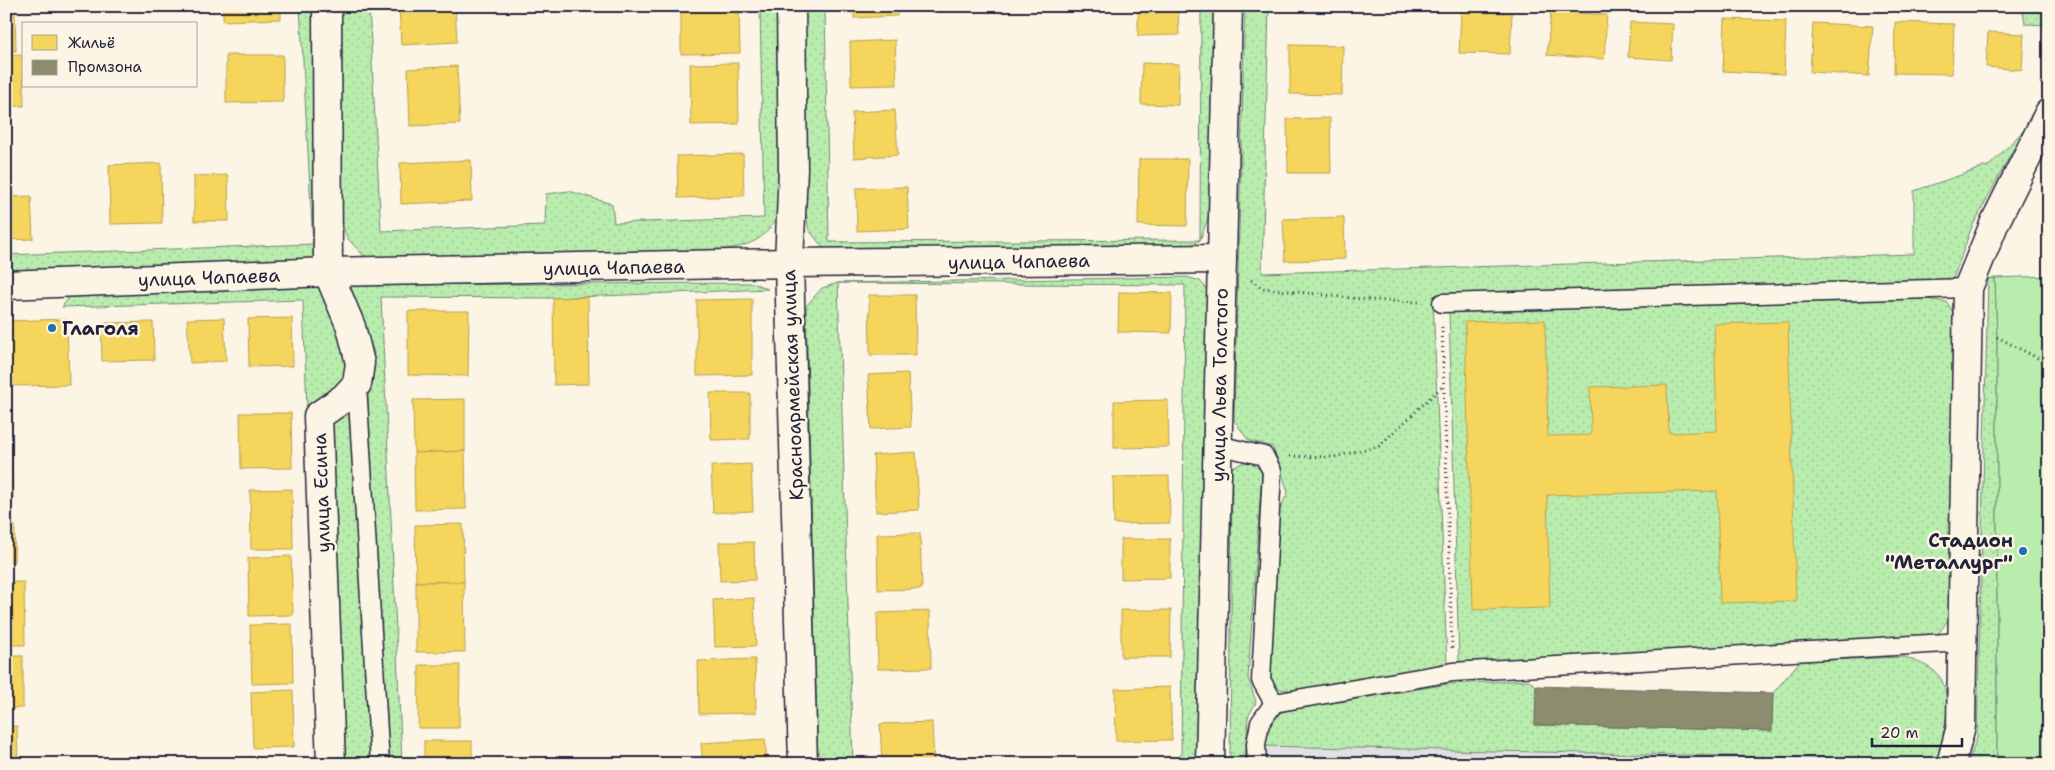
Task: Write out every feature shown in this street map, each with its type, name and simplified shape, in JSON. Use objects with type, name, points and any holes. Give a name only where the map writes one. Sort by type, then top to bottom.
[{"type":"street","points":[[327,6],[328,272],[351,326],[360,363],[357,384]]},
{"type":"street","name":"Красноармейская улица","points":[[791,6],[793,169],[789,263],[803,764]]},
{"type":"street","name":"улица Льва Толстого","points":[[1210,764],[1228,6]]},
{"type":"street","points":[[1951,764],[1961,726],[1968,288],[1995,222],[2049,113]]},
{"type":"street","name":"улица Чапаева","points":[[6,285],[328,272],[789,263],[1222,259]]},
{"type":"street","name":"улица Есина","points":[[331,764],[318,416],[344,398],[357,384]]},
{"type":"lane","points":[[1442,303],[1968,288]]},
{"type":"lane","points":[[357,384],[380,764]]},
{"type":"lane","points":[[1218,445],[1264,456],[1272,471],[1261,680],[1274,702]]},
{"type":"lane","points":[[1257,764],[1256,744],[1260,723],[1274,702],[1453,672],[1963,642]]},
{"type":"path","points":[[1222,259],[1262,288],[1370,300],[1442,303],[1453,672]]},
{"type":"path","points":[[1993,330],[1997,338],[2049,364]]},
{"type":"path","points":[[1264,456],[1334,457],[1379,446],[1444,385]]},
{"type":"shaded area","points":[[1263,746],[1911,760],[1912,764],[1265,764]]},
{"type":"green space","points":[[300,6],[316,6],[319,255],[310,259],[6,273],[6,255],[313,244]]},
{"type":"green space","points":[[339,6],[369,6],[381,231],[545,225],[546,194],[569,191],[612,204],[614,223],[764,218],[760,6],[782,6],[782,209],[772,226],[761,237],[739,247],[728,249],[545,256],[389,259],[364,256],[348,239],[341,223]]},
{"type":"green space","points":[[800,6],[825,6],[829,242],[1200,240],[1187,249],[825,250],[809,230],[803,200]]},
{"type":"green space","points":[[1201,6],[1215,6],[1210,213],[1200,240]]},
{"type":"green space","points":[[1245,6],[1269,6],[1262,273],[1914,254],[1914,191],[1990,165],[2023,131],[1971,229],[1953,279],[1433,296],[1447,664],[1296,691],[1279,689],[1269,675],[1275,520],[1288,492],[1273,447],[1248,440],[1234,420]]},
{"type":"green space","points":[[2022,6],[2049,6],[2049,25],[2025,24]]},
{"type":"green space","name":"Стадион \"Металлург\"","points":[[2049,276],[2049,764],[1997,764],[1997,338],[1995,278]]},
{"type":"green space","points":[[1187,277],[1200,281],[1209,292],[1195,764],[1181,764],[1185,285],[838,283]]},
{"type":"green space","points":[[1995,278],[1997,338],[1997,764],[1968,764],[1977,737],[1988,279]]},
{"type":"green space","points":[[753,283],[768,289],[553,298],[381,297],[402,764],[340,764],[330,421],[370,387],[374,352],[347,285]]},
{"type":"green space","points":[[838,283],[853,764],[818,764],[806,306],[822,288]]},
{"type":"green space","points":[[319,285],[350,359],[346,380],[307,410],[303,300],[62,307],[69,297]]},
{"type":"green space","points":[[1926,299],[1947,302],[1957,319],[1951,616],[1936,637],[1459,662],[1449,310]]},
{"type":"green space","points":[[1248,461],[1262,470],[1248,678],[1256,702],[1248,717],[1245,764],[1230,764],[1232,467]]},
{"type":"green space","points":[[1905,657],[1933,670],[1941,678],[1945,689],[1947,701],[1945,728],[1936,764],[1912,764],[1911,760],[1263,746],[1269,725],[1282,711],[1449,684],[1528,680],[1536,686],[1535,725],[1771,731],[1773,693],[1800,661]]},
{"type":"building: Жильё","points":[[223,6],[281,6],[281,19],[223,21]]},
{"type":"building: Жильё","points":[[399,6],[455,6],[457,42],[401,45]]},
{"type":"building: Жильё","points":[[681,6],[739,6],[740,53],[681,54]]},
{"type":"building: Жильё","points":[[854,6],[897,6],[897,16],[854,18]]},
{"type":"building: Жильё","points":[[1138,6],[1178,6],[1179,35],[1138,36]]},
{"type":"building: Жильё","points":[[1292,6],[1336,6],[1336,10],[1292,9]]},
{"type":"building: Жильё","points":[[1461,10],[1512,13],[1510,54],[1459,53]]},
{"type":"building: Жильё","points":[[1551,11],[1607,15],[1604,59],[1547,55]]},
{"type":"building: Жильё","points":[[6,14],[15,14],[16,51],[6,51]]},
{"type":"building: Жильё","points":[[1725,19],[1786,21],[1784,74],[1723,71]]},
{"type":"building: Жильё","points":[[1630,22],[1673,24],[1671,60],[1628,57]]},
{"type":"building: Жильё","points":[[1895,22],[1954,24],[1952,74],[1894,73]]},
{"type":"building: Жильё","points":[[1813,23],[1873,26],[1869,76],[1810,72]]},
{"type":"building: Жильё","points":[[1988,32],[2024,34],[2022,70],[1986,67]]},
{"type":"building: Жильё","points":[[895,40],[897,85],[851,86],[850,42]]},
{"type":"building: Жильё","points":[[1290,45],[1343,46],[1342,95],[1290,94]]},
{"type":"building: Жильё","points":[[22,55],[24,106],[6,106],[6,56]]},
{"type":"building: Жильё","points":[[226,55],[283,55],[283,102],[226,103]]},
{"type":"building: Жильё","points":[[738,63],[739,124],[691,125],[690,64]]},
{"type":"building: Жильё","points":[[1142,63],[1179,64],[1178,105],[1141,104]]},
{"type":"building: Жильё","points":[[457,66],[460,124],[410,126],[408,69]]},
{"type":"building: Жильё","points":[[895,110],[898,155],[854,158],[852,112]]},
{"type":"building: Жильё","points":[[1330,118],[1331,173],[1288,173],[1287,119]]},
{"type":"building: Жильё","points":[[743,154],[744,196],[678,198],[677,156]]},
{"type":"building: Жильё","points":[[1139,159],[1188,159],[1187,226],[1138,225]]},
{"type":"building: Жильё","points":[[471,160],[472,201],[401,204],[400,163]]},
{"type":"building: Жильё","points":[[161,163],[162,223],[110,224],[109,165]]},
{"type":"building: Жильё","points":[[228,175],[229,221],[194,221],[194,176]]},
{"type":"building: Жильё","points":[[907,187],[909,229],[857,231],[856,188]]},
{"type":"building: Жильё","points":[[31,196],[33,239],[6,240],[6,197]]},
{"type":"building: Жильё","points":[[1344,217],[1345,259],[1285,261],[1283,219]]},
{"type":"building: Жильё","points":[[1119,292],[1172,293],[1171,333],[1118,332]]},
{"type":"building: Жильё","points":[[869,295],[915,295],[916,355],[870,355]]},
{"type":"building: Жильё","points":[[588,297],[589,384],[554,385],[553,298]]},
{"type":"building: Жильё","points":[[752,299],[752,375],[697,376],[697,300]]},
{"type":"building: Жильё","points":[[408,311],[469,311],[468,376],[408,375]]},
{"type":"building: Жильё","points":[[224,318],[226,361],[190,363],[187,319]]},
{"type":"building: Жильё","points":[[292,318],[293,366],[249,367],[248,319]]},
{"type":"building: Жильё","points":[[67,319],[69,385],[11,386],[10,368],[6,368],[6,321]]},
{"type":"building: Жильё","points":[[1545,320],[1548,436],[1591,435],[1590,387],[1667,385],[1669,433],[1717,431],[1714,324],[1788,322],[1796,601],[1720,603],[1717,491],[1547,495],[1550,608],[1473,610],[1465,322]]},
{"type":"building: Жильё","points":[[153,322],[154,360],[102,361],[101,323]]},
{"type":"building: Жильё","points":[[908,373],[911,427],[871,429],[868,375]]},
{"type":"building: Жильё","points":[[6,386],[11,386],[12,427],[6,427]]},
{"type":"building: Жильё","points":[[710,393],[750,393],[750,439],[711,440]]},
{"type":"building: Жильё","points":[[465,399],[465,451],[414,453],[413,400]]},
{"type":"building: Жильё","points":[[1168,400],[1169,447],[1114,448],[1114,401]]},
{"type":"building: Жильё","points":[[240,413],[291,413],[292,468],[241,469]]},
{"type":"building: Жильё","points":[[465,451],[466,509],[415,510],[414,453]]},
{"type":"building: Жильё","points":[[916,452],[919,510],[876,512],[873,455]]},
{"type":"building: Жильё","points":[[6,453],[12,453],[13,498],[6,498]]},
{"type":"building: Жильё","points":[[751,464],[753,511],[713,513],[711,466]]},
{"type":"building: Жильё","points":[[1169,476],[1170,523],[1114,524],[1113,477]]},
{"type":"building: Жильё","points":[[292,489],[293,549],[251,549],[250,490]]},
{"type":"building: Жильё","points":[[463,524],[464,582],[416,582],[415,525]]},
{"type":"building: Жильё","points":[[6,525],[15,525],[14,562],[6,562]]},
{"type":"building: Жильё","points":[[920,533],[922,589],[878,590],[877,534]]},
{"type":"building: Жильё","points":[[1121,539],[1170,539],[1170,578],[1121,579]]},
{"type":"building: Жильё","points":[[719,542],[754,542],[755,580],[720,581]]},
{"type":"building: Жильё","points":[[291,556],[293,615],[249,616],[248,558]]},
{"type":"building: Жильё","points":[[6,582],[24,582],[25,645],[6,645]]},
{"type":"building: Жильё","points":[[416,582],[464,582],[465,652],[416,652]]},
{"type":"building: Жильё","points":[[754,598],[756,646],[715,647],[713,600]]},
{"type":"building: Жильё","points":[[1121,610],[1171,610],[1170,657],[1121,657]]},
{"type":"building: Жильё","points":[[930,611],[931,668],[878,669],[877,613]]},
{"type":"building: Жильё","points":[[292,624],[293,683],[252,684],[250,625]]},
{"type":"building: Жильё","points":[[6,656],[23,656],[23,708],[6,708]]},
{"type":"building: Жильё","points":[[755,659],[756,713],[699,714],[698,661]]},
{"type":"building: Жильё","points":[[419,665],[460,665],[459,728],[418,728]]},
{"type":"building: Жильё","points":[[1170,687],[1172,740],[1116,741],[1115,689]]},
{"type":"building: Жильё","points":[[293,690],[294,747],[253,748],[251,692]]},
{"type":"building: Жильё","points":[[932,722],[934,764],[882,764],[880,724]]},
{"type":"building: Жильё","points":[[6,726],[17,726],[18,764],[6,764]]},
{"type":"building: Жильё","points":[[765,739],[767,764],[703,764],[701,743]]},
{"type":"building: Жильё","points":[[424,741],[472,741],[472,764],[424,764]]},
{"type":"building: Промзона","points":[[1536,686],[1773,693],[1772,731],[1535,725]]},
{"type":"place","name":"Глаголя","points":[[52,328]]},
{"type":"place","name":"Стадион \"Металлург\"","points":[[2023,551]]}]
